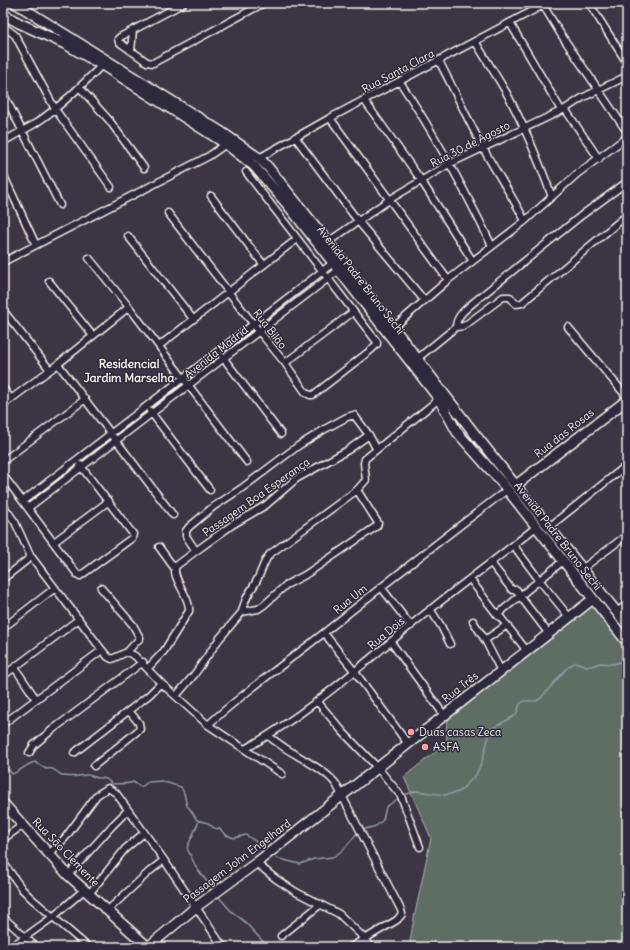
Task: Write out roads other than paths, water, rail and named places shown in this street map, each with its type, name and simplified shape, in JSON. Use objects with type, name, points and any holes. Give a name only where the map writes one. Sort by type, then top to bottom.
[{"type":"main road","points":[[5,16],[15,3]]},
{"type":"main road","name":"Avenida Padre Bruno Sechi","points":[[15,3],[213,127],[258,158],[273,172],[418,358],[474,433],[627,625]]},
{"type":"main road","name":"Avenida Padre Bruno Sechi","points":[[5,16],[67,45],[102,65],[226,144],[256,168],[287,204],[439,399],[454,427],[462,438],[507,490],[627,642]]},
{"type":"main road","name":"Rua das Rosas","points":[[516,485],[627,398]]},
{"type":"main road","points":[[454,427],[460,428],[466,421]]},
{"type":"main road","points":[[462,438],[466,432],[471,431],[474,433]]},
{"type":"main road","name":"Rua Três","points":[[343,795],[593,599]]},
{"type":"main road","name":"Passagem John Engelhard","points":[[148,947],[196,907],[256,863],[343,795]]},
{"type":"main road","name":"Rua São Clemente","points":[[3,803],[68,875],[148,947]]},
{"type":"street","points":[[184,3],[120,37],[118,39],[119,42],[147,62],[153,63],[264,3]]},
{"type":"street","points":[[589,3],[627,63]]},
{"type":"street","name":"Rua Santa Clara","points":[[258,158],[330,118],[545,4]]},
{"type":"street","points":[[545,4],[560,33],[627,132]]},
{"type":"street","points":[[510,23],[563,110],[599,159]]},
{"type":"street","points":[[3,26],[15,35],[55,109],[111,187]]},
{"type":"street","points":[[131,51],[133,30]]},
{"type":"street","points":[[475,41],[506,92],[540,165],[552,197]]},
{"type":"street","points":[[438,61],[459,98],[483,147],[514,198],[525,221]]},
{"type":"street","points":[[3,142],[55,109],[80,88],[102,65]]},
{"type":"street","name":"Rua 30 de Agosto","points":[[328,242],[389,200],[449,164],[563,110],[627,76]]},
{"type":"street","points":[[400,82],[422,116],[449,164],[473,207],[492,246]]},
{"type":"street","points":[[80,88],[109,120],[144,168]]},
{"type":"street","points":[[3,93],[60,205]]},
{"type":"street","points":[[364,100],[421,180],[472,260]]},
{"type":"street","points":[[330,118],[448,280]]},
{"type":"street","points":[[295,137],[358,221],[424,300]]},
{"type":"street","points":[[394,327],[472,260],[525,221],[577,174],[627,137]]},
{"type":"street","points":[[3,262],[209,156],[221,149],[226,144]]},
{"type":"street","points":[[246,172],[353,312],[285,363]]},
{"type":"street","points":[[3,174],[36,245]]},
{"type":"street","points":[[456,327],[456,322],[460,314],[474,302],[627,182]]},
{"type":"street","points":[[211,196],[263,264]]},
{"type":"street","name":"Rua Bilão","points":[[168,214],[285,363],[306,393],[313,395],[377,344],[375,339],[353,312]]},
{"type":"street","points":[[418,358],[456,327],[464,326],[503,297],[510,297],[516,304],[522,302],[627,215]]},
{"type":"street","points":[[128,236],[193,319]]},
{"type":"street","points":[[158,346],[297,239]]},
{"type":"street","points":[[89,258],[129,307],[247,462]]},
{"type":"street","name":"Avenida Madrid","points":[[23,501],[219,352],[322,271],[336,266]]},
{"type":"street","name":"Avenida Madrid","points":[[28,508],[328,279],[336,266]]},
{"type":"street","points":[[49,281],[93,336]]},
{"type":"street","points":[[3,405],[58,364],[129,307]]},
{"type":"street","points":[[3,310],[50,370]]},
{"type":"street","points":[[568,327],[627,398]]},
{"type":"street","points":[[219,352],[281,434]]},
{"type":"street","points":[[58,364],[173,515]]},
{"type":"street","points":[[3,388],[11,399]]},
{"type":"street","points":[[176,696],[194,675],[220,638],[242,612],[246,597],[258,579],[263,564],[270,554],[357,490],[366,480],[365,459],[376,448],[439,399]]},
{"type":"street","points":[[3,461],[84,400]]},
{"type":"street","points":[[147,407],[210,490]]},
{"type":"street","points":[[196,551],[186,536],[186,531],[213,507],[242,488],[312,436],[349,416],[355,416],[369,435],[376,448]]},
{"type":"street","name":"Passagem Boa Esperança","points":[[175,569],[176,566],[232,525],[266,504],[296,479],[348,450],[369,435]]},
{"type":"street","points":[[3,475],[80,576],[132,538],[133,534],[77,460]]},
{"type":"street","points":[[550,527],[627,465]]},
{"type":"street","points":[[242,612],[258,609],[286,585],[305,575],[377,526],[378,523],[357,490]]},
{"type":"street","name":"Rua Um","points":[[208,724],[453,530],[507,490]]},
{"type":"street","points":[[54,542],[109,501]]},
{"type":"street","points":[[3,505],[15,522],[31,557],[80,619],[102,650],[112,659],[127,652],[139,640],[138,632],[101,588]]},
{"type":"street","name":"Rua Dois","points":[[245,749],[268,736],[317,701],[355,672],[430,609],[514,546],[536,527]]},
{"type":"street","points":[[582,569],[627,535]]},
{"type":"street","points":[[514,546],[570,618]]},
{"type":"street","points":[[148,668],[164,651],[190,611],[187,599],[175,575],[175,569],[159,547]]},
{"type":"street","points":[[3,579],[31,557]]},
{"type":"street","points":[[498,616],[499,613],[563,561]]},
{"type":"street","points":[[491,563],[512,590],[517,590],[549,634]]},
{"type":"street","points":[[470,579],[527,651]]},
{"type":"street","points":[[381,587],[411,626]]},
{"type":"street","points":[[3,628],[55,588]]},
{"type":"street","points":[[616,612],[627,604]]},
{"type":"street","points":[[430,609],[450,644]]},
{"type":"street","points":[[3,676],[80,619]]},
{"type":"street","points":[[473,621],[501,671]]},
{"type":"street","points":[[485,640],[507,625]]},
{"type":"street","points":[[324,633],[408,744]]},
{"type":"street","points":[[391,642],[444,715]]},
{"type":"street","points":[[3,724],[102,650]]},
{"type":"street","points":[[127,652],[143,662],[161,683],[208,724],[282,774]]},
{"type":"street","points":[[29,753],[34,745],[52,730],[143,662]]},
{"type":"street","points":[[15,668],[36,699]]},
{"type":"street","points":[[74,753],[148,695],[161,683]]},
{"type":"street","points":[[317,701],[343,732],[378,768],[401,796],[420,847]]},
{"type":"street","points":[[94,766],[140,729],[139,723],[128,711]]},
{"type":"street","points":[[268,736],[332,779],[343,795],[401,910],[402,914],[397,920],[351,947]]},
{"type":"street","points":[[49,854],[65,838],[97,795],[108,788],[113,790],[164,860],[224,947]]},
{"type":"street","points":[[68,875],[128,810]]},
{"type":"street","points":[[3,839],[23,825]]},
{"type":"street","points":[[11,947],[86,892],[125,849],[144,833]]},
{"type":"street","points":[[108,910],[164,860]]},
{"type":"street","points":[[3,862],[26,894],[88,947]]},
{"type":"street","points":[[256,863],[276,879],[296,892],[339,914],[364,938],[370,947]]},
{"type":"street","points":[[281,936],[321,904]]},
{"type":"street","points":[[3,917],[36,947]]},
{"type":"waterway","points":[[404,795],[416,791],[445,795],[459,792],[476,775],[482,761],[491,729],[516,715],[520,704],[524,701],[536,701],[541,698],[566,669],[574,663],[592,666],[600,663],[613,664],[620,662],[627,666]]},
{"type":"waterway","points":[[3,767],[9,770],[12,774],[35,762],[46,769],[53,769],[65,776],[71,777],[88,775],[108,780],[112,784],[126,784],[133,782],[141,787],[148,782],[161,781],[181,787],[187,806],[197,820],[208,823],[214,828],[220,829],[226,835],[234,838],[246,835],[267,849]]},
{"type":"waterway","points":[[362,830],[376,826],[383,820],[386,807],[400,797]]},
{"type":"waterway","points":[[199,821],[187,848],[196,867],[213,890]]},
{"type":"waterway","points":[[276,858],[300,864],[314,859],[333,857],[343,850],[359,831]]},
{"type":"waterway","points":[[218,896],[231,911],[245,922],[268,947]]},
{"type":"place","name":"Duas casas Zeca","points":[[411,732]]},
{"type":"place","name":"ASFA","points":[[425,747]]},
{"type":"district","name":"Residencial Jardim Marselha","points":[[129,371]]}]
